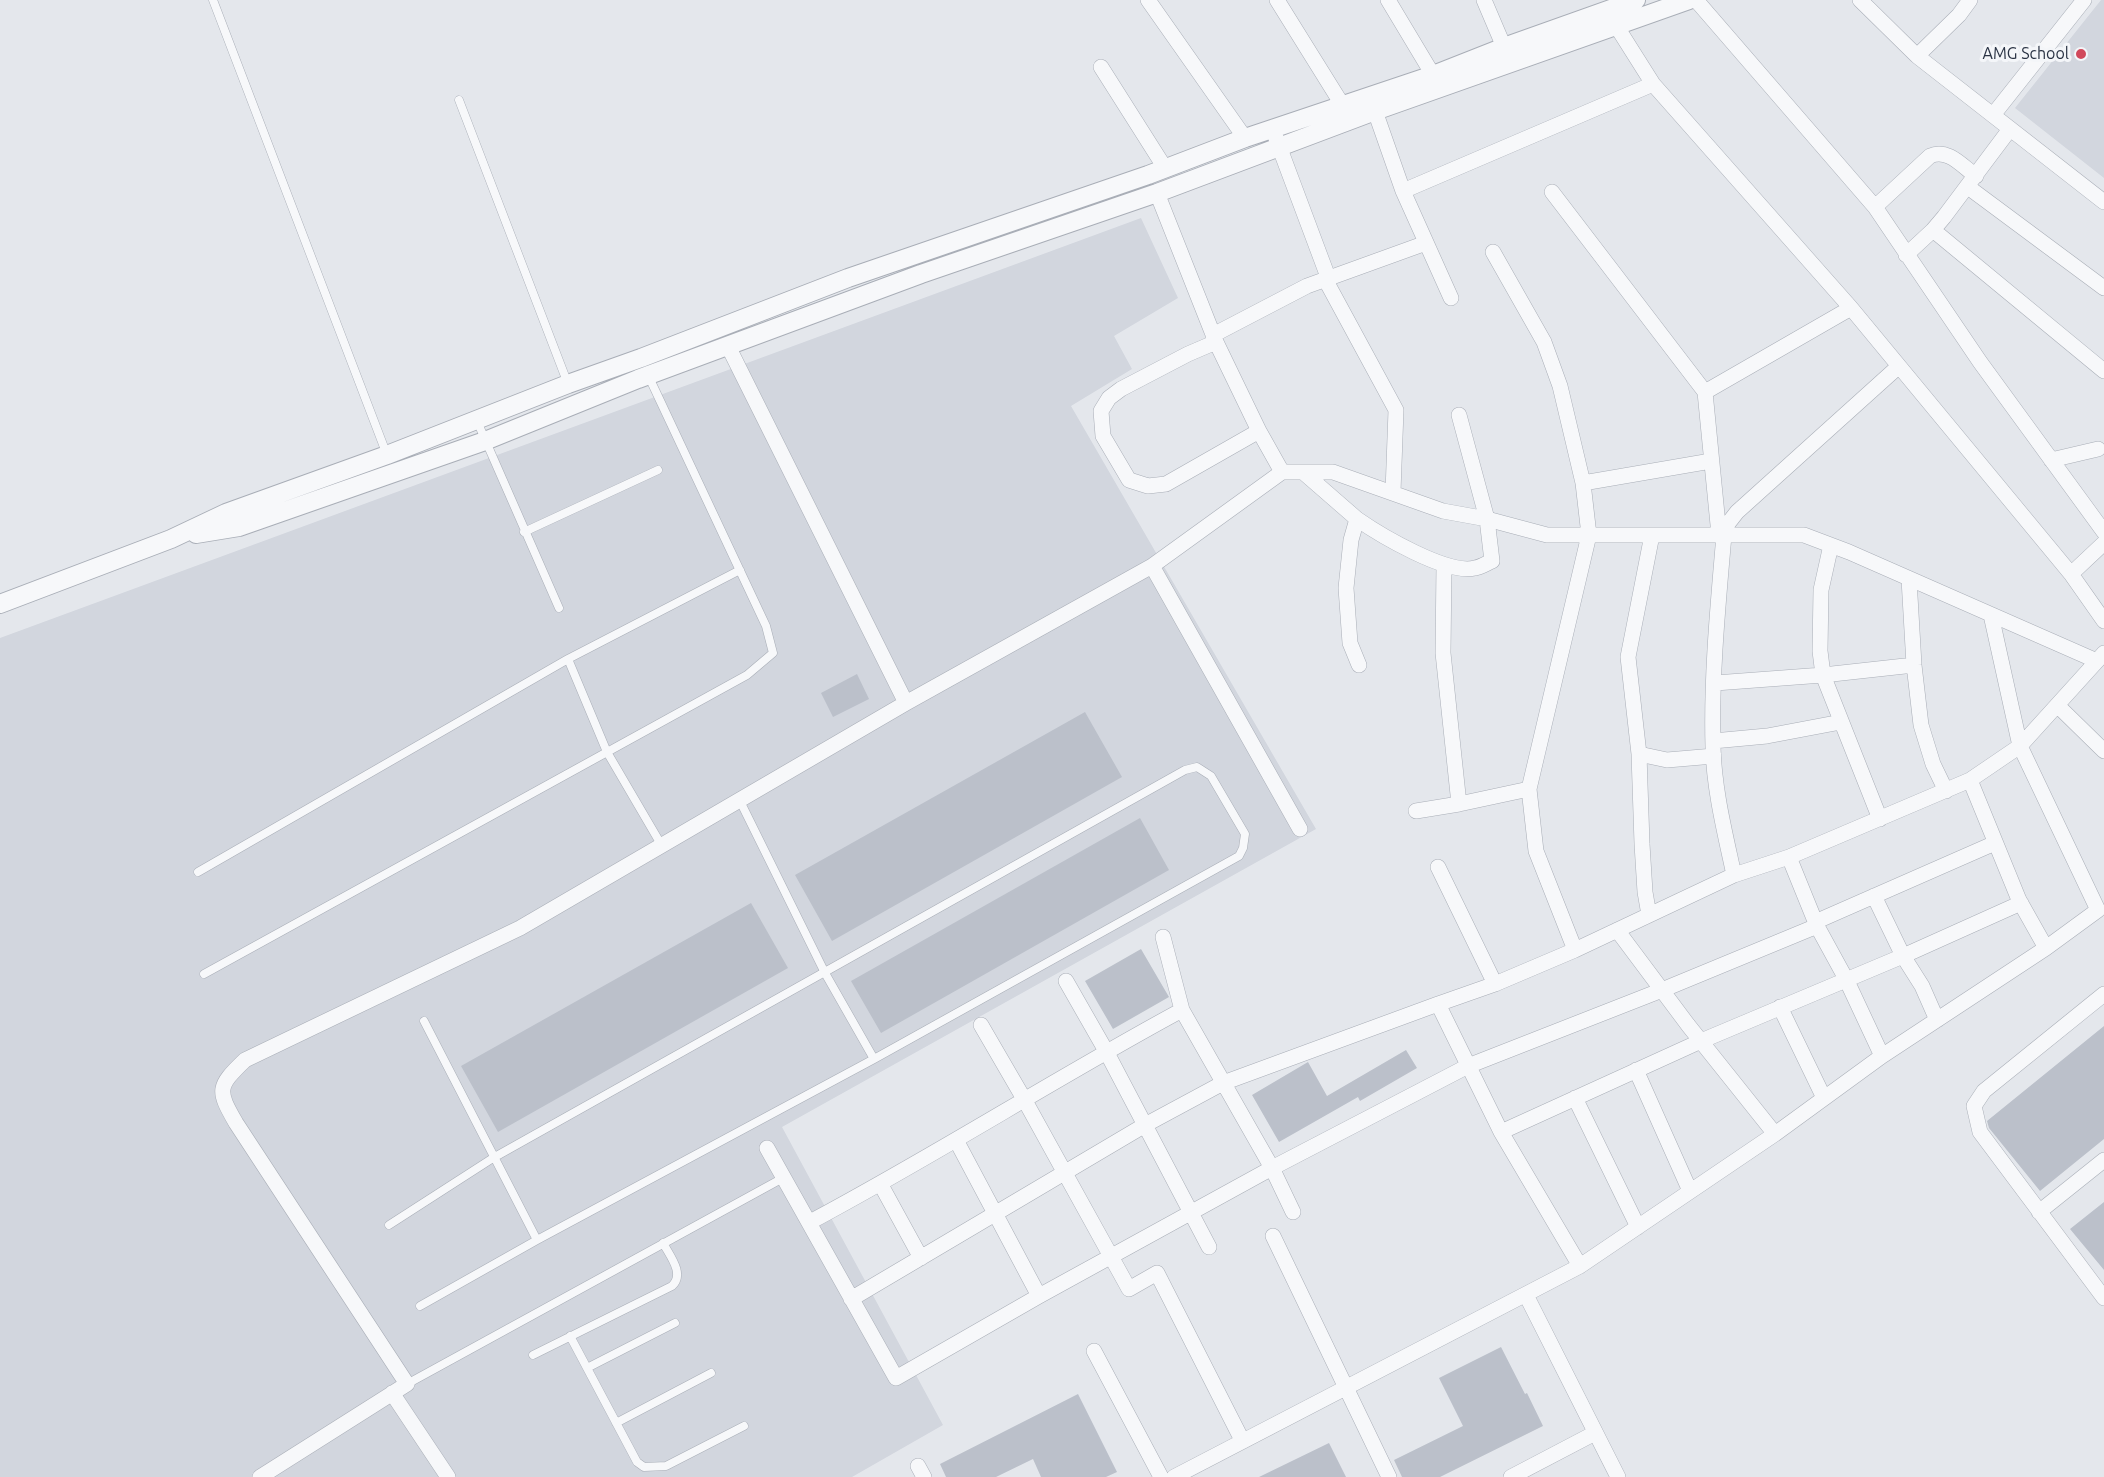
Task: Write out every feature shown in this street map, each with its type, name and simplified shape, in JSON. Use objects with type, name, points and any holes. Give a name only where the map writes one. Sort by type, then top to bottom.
[{"type":"street","points":[[1148,0],[1245,138]]},
{"type":"street","points":[[1277,0],[1343,106]]},
{"type":"street","points":[[1388,0],[1433,75]]},
{"type":"street","points":[[1484,0],[1504,47]]},
{"type":"street","points":[[171,539],[239,526],[485,441],[644,367],[849,278],[1245,138],[1433,75],[1636,0]]},
{"type":"street","points":[[0,604],[171,539],[226,513],[387,455],[568,384],[728,346],[921,274],[1157,193],[1375,111],[1689,0]]},
{"type":"street","points":[[1696,0],[1875,207],[1906,255],[2104,532]]},
{"type":"street","points":[[1860,0],[1917,56],[2104,202]]},
{"type":"street","points":[[1917,56],[1959,15],[1970,0]]},
{"type":"street","points":[[1992,115],[2084,0]]},
{"type":"street","points":[[1617,27],[1653,84],[1851,308],[2071,574],[2104,621]]},
{"type":"street","points":[[1101,67],[1165,168]]},
{"type":"street","points":[[1403,191],[1653,84]]},
{"type":"street","points":[[1375,111],[1403,191],[1451,298]]},
{"type":"street","points":[[1906,255],[1933,230],[1972,182],[2010,129]]},
{"type":"street","points":[[1273,130],[1328,277],[1325,279],[1396,410],[1393,492]]},
{"type":"street","points":[[1875,207],[1930,156],[1943,153],[1950,156],[1972,182],[2104,288]]},
{"type":"street","points":[[1552,192],[1705,392],[1721,535],[1713,749],[1721,816],[1734,875]]},
{"type":"street","points":[[1157,193],[1215,338],[1259,431],[1282,472]]},
{"type":"street","points":[[1933,230],[2104,371]]},
{"type":"street","points":[[1259,431],[1166,484],[1148,486],[1129,480],[1102,436],[1101,411],[1108,398],[1120,389],[1188,354],[1307,286],[1426,243]]},
{"type":"street","points":[[1492,252],[1544,342],[1560,386],[1583,483],[1589,535],[1529,789],[1536,851],[1575,950]]},
{"type":"street","points":[[1705,392],[1851,308]]},
{"type":"street","points":[[728,346],[906,703]]},
{"type":"street","points":[[1721,535],[1737,512],[1899,366]]},
{"type":"street","points":[[1303,472],[1357,519],[1379,534],[1444,565],[1474,569],[1492,561],[1487,519],[1459,415]]},
{"type":"street","points":[[2051,460],[2102,448]]},
{"type":"street","points":[[1583,483],[1711,461]]},
{"type":"street","points":[[260,1477],[407,1384],[236,1123],[222,1098],[225,1080],[245,1060],[520,928],[906,703],[1152,566],[1282,472],[1333,472],[1443,511],[1487,519],[1547,535],[1804,535],[1991,615],[2100,657],[2020,746],[1970,780],[1789,857],[1734,875],[1575,950],[1495,984],[1223,1083],[1145,1125],[851,1299]]},
{"type":"street","points":[[1357,519],[1351,540],[1347,588],[1350,643],[1359,665]]},
{"type":"street","points":[[1649,915],[1642,844],[1639,754],[1628,657],[1652,535]]},
{"type":"street","points":[[2071,574],[2104,543]]},
{"type":"street","points":[[1831,545],[1821,590],[1820,651],[1823,675],[1880,819]]},
{"type":"street","points":[[1444,565],[1443,653],[1459,804]]},
{"type":"street","points":[[1152,566],[1300,829]]},
{"type":"street","points":[[1909,579],[1914,665],[1922,725],[1933,764],[1946,791]]},
{"type":"street","points":[[1174,1477],[1580,1266],[1774,1134],[1882,1056],[2046,948],[2101,908],[2020,746],[1991,615]]},
{"type":"street","points":[[1714,683],[1823,675],[1914,665]]},
{"type":"street","points":[[2057,705],[2104,751]]},
{"type":"street","points":[[1639,754],[1666,760],[1767,735],[1841,722]]},
{"type":"street","points":[[1970,780],[2021,903],[2046,948]]},
{"type":"street","points":[[1416,811],[1529,789]]},
{"type":"street","points":[[767,1148],[896,1378],[1039,1296],[1272,1168],[1468,1066],[1662,990],[1816,924],[1995,843]]},
{"type":"street","points":[[1789,857],[1816,924],[1846,979],[1882,1056]]},
{"type":"street","points":[[1438,867],[1495,984]]},
{"type":"street","points":[[1874,896],[1903,956],[1922,986],[1937,1020]]},
{"type":"street","points":[[1502,1132],[1701,1041],[1903,956],[2021,903]]},
{"type":"street","points":[[1617,930],[1774,1134]]},
{"type":"street","points":[[1163,938],[1182,1010],[1272,1168],[1293,1212]]},
{"type":"street","points":[[1066,981],[1106,1051],[1209,1247]]},
{"type":"street","points":[[2104,994],[1984,1091],[1974,1106],[1980,1132],[2104,1298]]},
{"type":"street","points":[[1437,1004],[1502,1132],[1580,1266]]},
{"type":"street","points":[[1780,1007],[1824,1098]]},
{"type":"street","points":[[810,1222],[881,1185],[1106,1051],[1182,1010]]},
{"type":"street","points":[[981,1025],[1129,1288],[1157,1273],[1242,1440]]},
{"type":"street","points":[[1636,1070],[1690,1191]]},
{"type":"street","points":[[1575,1098],[1638,1227]]},
{"type":"street","points":[[956,1140],[1039,1296]]},
{"type":"street","points":[[2039,1212],[2104,1160]]},
{"type":"street","points":[[881,1185],[921,1258]]},
{"type":"street","points":[[1273,1236],[1389,1477]]},
{"type":"street","points":[[1526,1295],[1618,1477]]},
{"type":"street","points":[[1094,1351],[1161,1477]]},
{"type":"street","points":[[392,1393],[448,1477]]},
{"type":"street","points":[[1511,1477],[1596,1433]]},
{"type":"lane","points":[[213,0],[387,455]]},
{"type":"lane","points":[[459,100],[568,384]]},
{"type":"lane","points":[[204,974],[747,675],[773,653],[766,626],[644,367]]},
{"type":"lane","points":[[476,420],[559,608]]},
{"type":"lane","points":[[524,532],[658,470]]},
{"type":"lane","points":[[198,872],[568,659],[740,570]]},
{"type":"lane","points":[[568,659],[607,752],[662,846]]},
{"type":"lane","points":[[389,1225],[493,1158],[1185,770],[1197,767],[1211,776],[1245,834],[1239,856],[874,1059],[537,1240],[420,1306]]},
{"type":"lane","points":[[740,801],[825,973],[874,1059]]},
{"type":"lane","points":[[424,1021],[537,1240]]},
{"type":"lane","points":[[407,1384],[783,1178]]},
{"type":"lane","points":[[533,1355],[678,1281],[679,1275],[663,1243]]},
{"type":"lane","points":[[587,1368],[675,1323]]},
{"type":"lane","points":[[570,1336],[637,1462],[644,1467],[666,1466],[744,1426]]},
{"type":"lane","points":[[616,1423],[711,1373]]},
{"type":"shaded area","name":"AMG School","points":[[2101,0],[2104,0],[2104,178],[2015,108]]},
{"type":"shaded area","points":[[1141,218],[1178,298],[1114,336],[1132,369],[1071,406],[1316,829],[782,1127],[943,1425],[852,1477],[0,1477],[0,638]]},
{"type":"building","points":[[857,674],[869,699],[833,717],[821,693]]},
{"type":"building","points":[[1085,712],[1122,777],[832,941],[795,875]]},
{"type":"building","points":[[1140,818],[1169,870],[881,1033],[851,981]]},
{"type":"building","points":[[751,903],[788,968],[498,1132],[461,1066]]},
{"type":"building","points":[[1141,949],[1169,997],[1113,1029],[1085,981]]},
{"type":"building","points":[[2104,1026],[2104,1139],[2040,1191],[1989,1128],[1987,1121]]},
{"type":"building","points":[[1406,1050],[1417,1068],[1360,1101],[1358,1097],[1279,1142],[1252,1095],[1308,1062],[1327,1096]]},
{"type":"building","points":[[2104,1202],[2104,1270],[2070,1229]]},
{"type":"building","points":[[1501,1347],[1543,1426],[1440,1477],[1402,1477],[1394,1460],[1463,1426],[1439,1378]]},
{"type":"building","points":[[1078,1394],[1117,1472],[1106,1477],[1041,1477],[1033,1459],[996,1477],[946,1477],[940,1464]]},
{"type":"building","points":[[1329,1443],[1346,1477],[1259,1477]]},
{"type":"place","name":"AMG School","points":[[2081,54]]}]
